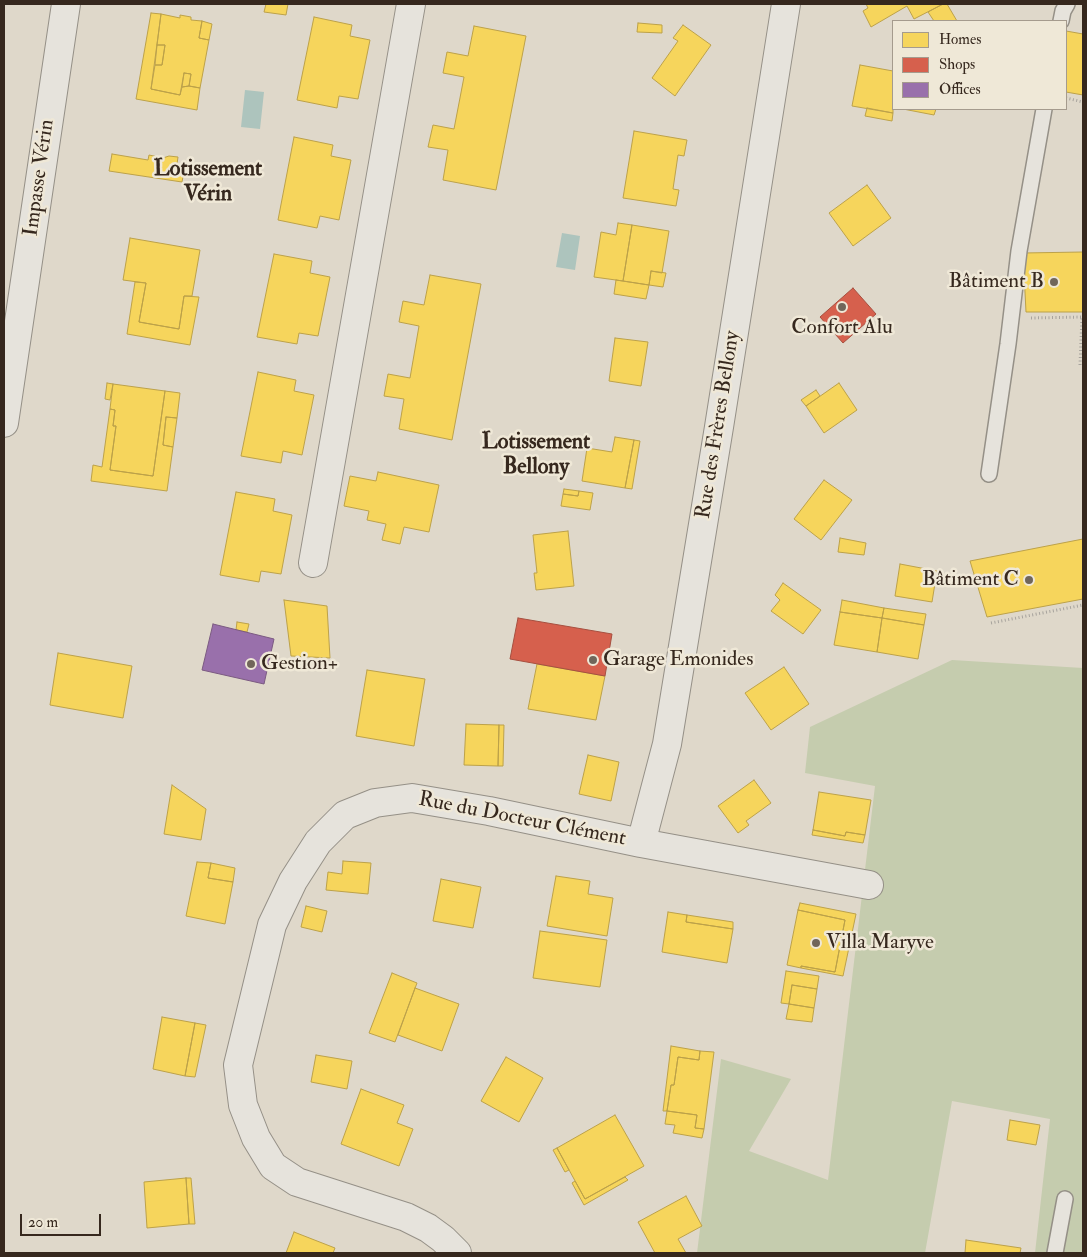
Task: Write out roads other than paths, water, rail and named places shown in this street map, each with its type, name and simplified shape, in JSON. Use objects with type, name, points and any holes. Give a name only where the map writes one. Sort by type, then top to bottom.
[{"type":"street","name":"Impasse Vérin","points":[[4,423],[66,4]]},
{"type":"street","points":[[313,563],[411,4]]},
{"type":"street","name":"Rue des Frères Bellony","points":[[641,843],[667,744],[786,4]]},
{"type":"street","name":"Rue du Docteur Clément","points":[[457,1253],[428,1228],[406,1217],[298,1182],[273,1166],[256,1138],[243,1105],[238,1066],[272,925],[293,881],[318,842],[345,815],[376,802],[412,798],[489,811],[641,843],[869,885]]},
{"type":"lane","points":[[1061,20],[1067,4]]},
{"type":"lane","points":[[989,474],[1019,251],[1044,110]]},
{"type":"lane","points":[[1055,1253],[1065,1199]]},
{"type":"water","points":[[245,90],[264,92],[260,129],[241,127]]},
{"type":"water","points":[[562,233],[580,236],[575,270],[556,267]]},
{"type":"place","name":"Bâtiment B","points":[[1054,282]]},
{"type":"place","name":"Confort Alu","points":[[842,307]]},
{"type":"place","name":"Bâtiment C","points":[[1029,580]]},
{"type":"place","name":"Garage Emonides","points":[[593,660]]},
{"type":"place","name":"Gestion+","points":[[251,664]]},
{"type":"place","name":"Villa Maryve","points":[[816,943]]},
{"type":"district","name":"Lotissement Vérin","points":[[208,182]]},
{"type":"district","name":"Lotissement Bellony","points":[[536,456]]}]
